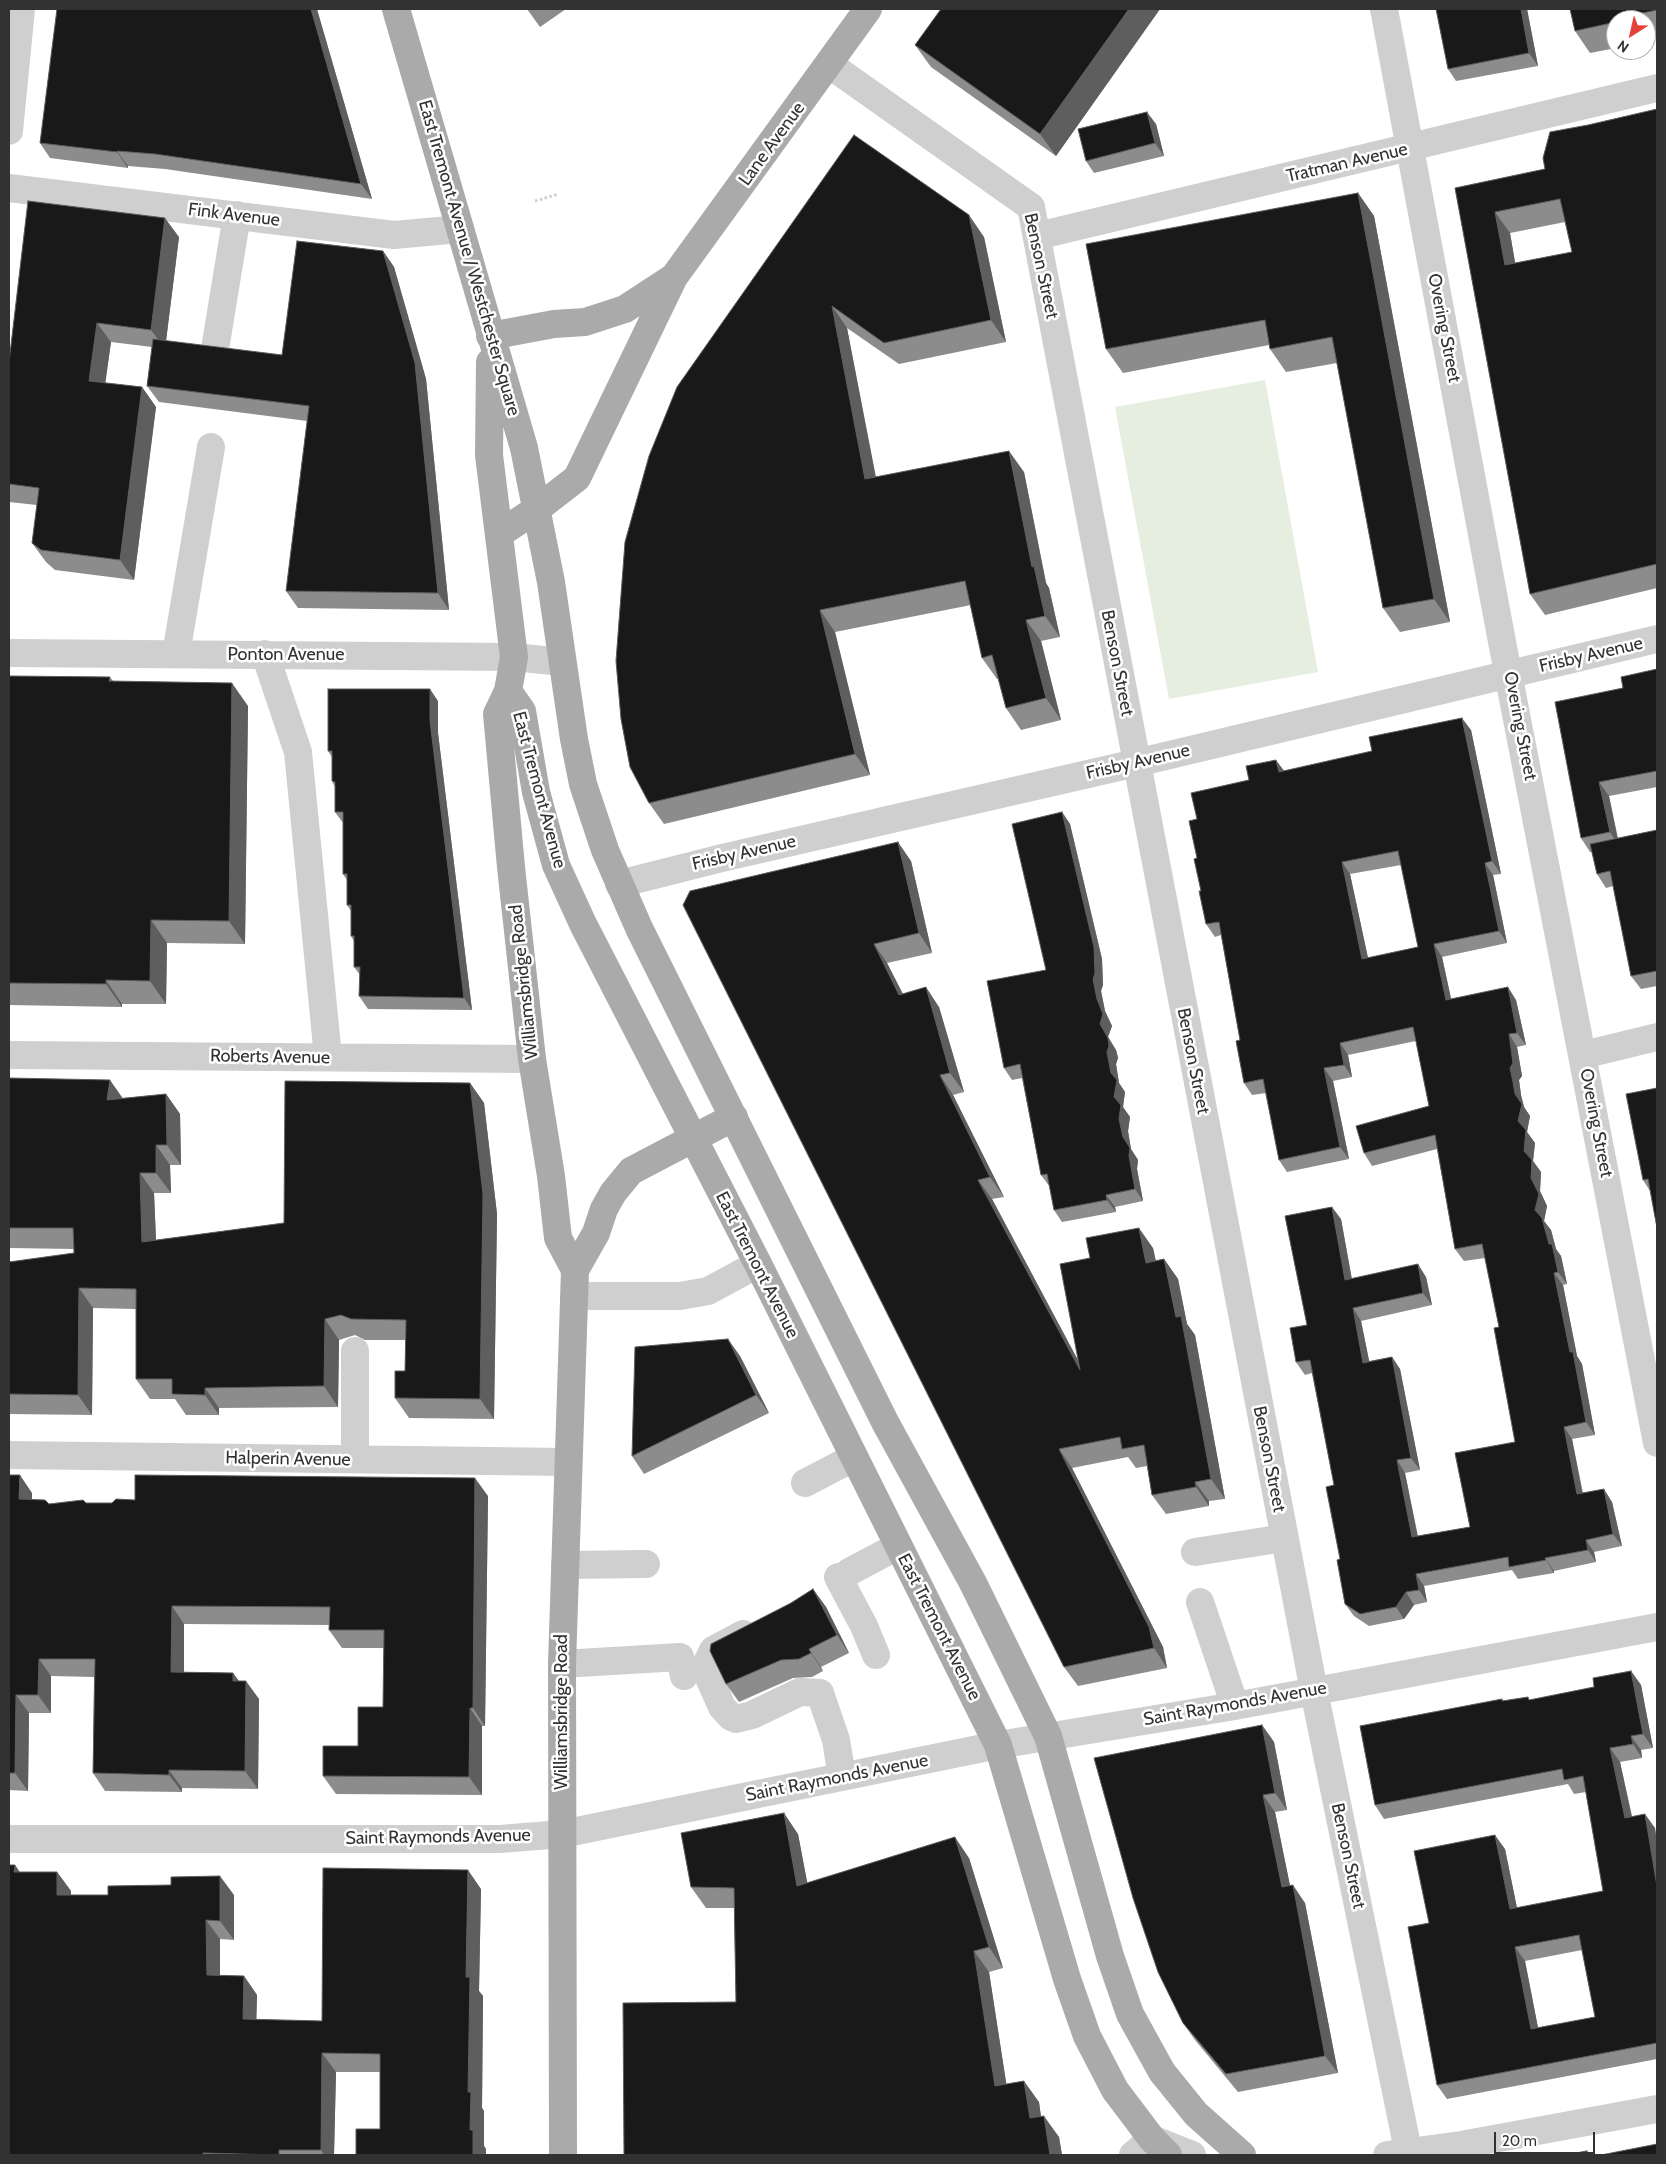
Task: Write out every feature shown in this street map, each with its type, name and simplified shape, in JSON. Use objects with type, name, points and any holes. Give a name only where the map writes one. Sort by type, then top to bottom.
[{"type":"main road","name":"East Tremont Avenue / Westchester Square","points":[[396,9],[524,448],[537,510]]},
{"type":"main road","name":"Lane Avenue","points":[[499,534],[537,510],[577,478],[674,277],[830,65],[868,9]]},
{"type":"main road","name":"Lane Avenue","points":[[490,336],[554,324],[585,322],[625,309],[674,277]]},
{"type":"main road","name":"East Tremont Avenue","points":[[490,336],[489,455],[514,657],[508,691],[522,710],[536,792],[556,865],[592,943],[758,1264],[853,1458],[998,1745],[1087,2036],[1115,2090],[1151,2150]]},
{"type":"main road","points":[[537,510],[551,582],[574,739],[583,784],[605,850],[619,884],[880,1413],[973,1583],[1048,1736],[1110,1956],[1130,2014],[1162,2072],[1196,2114],[1242,2155]]},
{"type":"main road","name":"Williamsbridge Road","points":[[508,691],[497,714],[532,1059],[551,1176],[558,1238],[575,1283]]},
{"type":"main road","name":"Williamsbridge Road","points":[[563,2155],[562,1664],[575,1283],[604,1209],[613,1193],[631,1172],[734,1117]]},
{"type":"street","points":[[9,131],[22,9]]},
{"type":"street","name":"Overing Street","points":[[1384,9],[1657,1442]]},
{"type":"street","name":"Benson Street","points":[[830,65],[1031,207],[1401,2154]]},
{"type":"street","name":"Tratman Avenue","points":[[1037,236],[1657,88]]},
{"type":"street","name":"Fink Avenue","points":[[9,188],[394,234],[460,229]]},
{"type":"street","points":[[216,343],[237,215]]},
{"type":"street","points":[[176,654],[211,447]]},
{"type":"street","name":"Frisby Avenue","points":[[619,884],[722,858],[1136,763],[1657,639]]},
{"type":"street","name":"Ponton Avenue","points":[[9,653],[514,657],[562,662]]},
{"type":"street","points":[[265,654],[298,752],[328,1057]]},
{"type":"street","points":[[1583,1055],[1657,1037]]},
{"type":"street","name":"Roberts Avenue","points":[[9,1055],[532,1059]]},
{"type":"street","points":[[575,1283],[680,1296],[708,1291],[758,1264]]},
{"type":"street","points":[[355,1351],[355,1460]]},
{"type":"street","name":"Halperin Avenue","points":[[9,1455],[568,1462]]},
{"type":"street","points":[[805,1483],[853,1458]]},
{"type":"street","points":[[1195,1552],[1284,1538]]},
{"type":"street","points":[[876,1655],[844,1575],[898,1546]]},
{"type":"street","points":[[565,1565],[646,1564]]},
{"type":"street","points":[[1200,1602],[1235,1706]]},
{"type":"street","points":[[762,1624],[720,1645],[713,1650],[708,1658],[706,1672],[726,1712],[731,1717],[752,1716],[800,1692],[826,1689]]},
{"type":"street","name":"Saint Raymonds Avenue","points":[[9,1839],[500,1838],[562,1834],[998,1745],[1235,1706],[1657,1627]]},
{"type":"street","points":[[562,1664],[682,1666]]},
{"type":"street","points":[[714,1725],[730,1738],[763,1732],[775,1722],[806,1709],[826,1689]]},
{"type":"street","points":[[826,1689],[842,1777]]},
{"type":"street","points":[[1401,2154],[1657,2109]]},
{"type":"street","points":[[1151,2150],[1192,2155]]},
{"type":"path","points":[[535,201],[559,194]]},
{"type":"shaded area","points":[[1265,380],[1318,672],[1169,699],[1115,407]]},
{"type":"building","points":[[57,9],[311,9],[361,184],[155,154],[117,152],[40,143]]},
{"type":"building","points":[[941,9],[1129,9],[1040,134],[915,45]]},
{"type":"building","points":[[1436,9],[1521,9],[1529,53],[1448,69]]},
{"type":"building","points":[[1570,9],[1657,9],[1606,10],[1606,24],[1575,31]]},
{"type":"building","points":[[1657,109],[1657,564],[1530,594],[1455,188],[1545,169],[1543,158],[1550,132]],"holes":[[[1560,199],[1572,252],[1505,265],[1495,212]]]},
{"type":"building","points":[[1147,112],[1155,143],[1086,161],[1078,129]]},
{"type":"building","points":[[854,135],[969,215],[991,320],[884,343],[832,306],[865,479],[1009,451],[1032,567],[1034,566],[1045,616],[1026,620],[1046,698],[1006,708],[992,655],[982,658],[965,581],[820,610],[855,754],[649,803],[630,767],[621,719],[616,661],[625,542],[649,456],[677,387]]},
{"type":"building","points":[[1358,193],[1434,599],[1383,608],[1332,337],[1270,349],[1265,320],[1106,349],[1086,244]]},
{"type":"building","points":[[28,201],[165,218],[151,330],[97,323],[89,381],[142,387],[120,560],[41,550],[32,543],[39,488],[9,484],[9,362]]},
{"type":"building","points":[[297,241],[383,251],[415,363],[438,593],[286,591],[309,406],[147,386],[153,339],[282,355]]},
{"type":"building","points":[[1657,669],[1657,771],[1599,782],[1610,832],[1581,838],[1555,702],[1623,688],[1621,677]]},
{"type":"building","points":[[9,676],[110,677],[109,681],[232,683],[229,921],[151,920],[150,981],[106,980],[106,984],[9,983]]},
{"type":"building","points":[[328,689],[430,689],[430,721],[464,998],[359,996],[360,967],[354,967],[351,905],[347,905],[347,874],[343,874],[343,812],[335,812],[332,751],[328,751]]},
{"type":"building","points":[[1462,718],[1492,861],[1485,863],[1499,931],[1434,944],[1446,1000],[1508,987],[1517,1033],[1509,1034],[1513,1063],[1510,1068],[1515,1094],[1522,1104],[1518,1121],[1526,1130],[1524,1151],[1532,1160],[1531,1178],[1539,1194],[1535,1210],[1542,1218],[1549,1244],[1552,1244],[1558,1272],[1554,1273],[1570,1352],[1573,1352],[1586,1422],[1564,1427],[1577,1494],[1604,1489],[1613,1534],[1586,1540],[1588,1550],[1545,1558],[1546,1560],[1509,1567],[1508,1557],[1416,1574],[1419,1590],[1406,1592],[1396,1607],[1360,1614],[1345,1604],[1337,1560],[1340,1559],[1326,1487],[1334,1485],[1310,1360],[1296,1362],[1290,1328],[1307,1325],[1285,1216],[1332,1207],[1345,1280],[1418,1264],[1423,1293],[1353,1308],[1363,1363],[1392,1357],[1411,1458],[1397,1460],[1412,1537],[1470,1527],[1455,1453],[1515,1442],[1494,1328],[1499,1327],[1482,1244],[1455,1249],[1435,1135],[1364,1153],[1356,1126],[1429,1106],[1413,1027],[1340,1043],[1344,1065],[1324,1068],[1340,1147],[1279,1160],[1263,1079],[1244,1083],[1236,1041],[1240,1040],[1219,922],[1206,924],[1194,859],[1197,858],[1189,821],[1197,819],[1191,793],[1249,780],[1246,766],[1276,760],[1279,772],[1372,751],[1369,737]],"holes":[[[1398,851],[1418,947],[1362,959],[1342,862]]]},
{"type":"building","points":[[1062,812],[1094,947],[1095,973],[1093,979],[1097,999],[1103,1014],[1100,1024],[1108,1038],[1109,1046],[1107,1052],[1111,1073],[1117,1080],[1114,1097],[1121,1105],[1119,1119],[1123,1137],[1130,1148],[1129,1156],[1135,1189],[1106,1195],[1107,1200],[1054,1210],[1047,1174],[1041,1175],[1020,1064],[1004,1068],[987,981],[1046,970],[1012,824]]},
{"type":"building","points":[[1657,830],[1657,971],[1631,976],[1610,871],[1597,874],[1590,844]]},
{"type":"building","points":[[898,842],[919,933],[874,944],[899,995],[926,987],[950,1073],[940,1075],[990,1177],[978,1180],[1080,1370],[1060,1264],[1090,1258],[1086,1238],[1139,1228],[1146,1263],[1164,1259],[1176,1317],[1181,1316],[1211,1479],[1195,1482],[1196,1487],[1152,1495],[1144,1445],[1122,1449],[1120,1437],[1059,1449],[1149,1627],[1154,1648],[1064,1667],[683,905],[690,891]]},
{"type":"building","points":[[9,1078],[110,1080],[107,1100],[166,1094],[167,1145],[156,1145],[156,1173],[140,1173],[142,1242],[284,1223],[285,1081],[470,1083],[483,1194],[480,1399],[395,1398],[395,1371],[405,1371],[406,1320],[351,1319],[341,1315],[325,1319],[324,1386],[205,1388],[205,1395],[172,1394],[172,1379],[136,1379],[136,1289],[79,1288],[78,1395],[9,1394],[9,1262],[74,1253],[73,1228],[9,1228]]},
{"type":"building","points":[[1657,1088],[1657,1228],[1648,1179],[1643,1180],[1626,1094]]},
{"type":"building","points":[[728,1339],[756,1395],[632,1456],[635,1347]]},
{"type":"building","points":[[9,1475],[20,1475],[19,1499],[45,1500],[49,1504],[83,1500],[86,1503],[112,1503],[116,1499],[135,1500],[135,1475],[475,1478],[473,1708],[470,1708],[469,1777],[323,1776],[323,1746],[358,1746],[358,1707],[383,1707],[384,1630],[329,1630],[330,1607],[172,1606],[171,1672],[233,1673],[233,1681],[246,1681],[245,1771],[169,1770],[169,1775],[93,1773],[95,1659],[39,1659],[38,1695],[16,1695],[15,1773],[9,1773]]},
{"type":"building","points":[[813,1589],[837,1635],[809,1649],[811,1653],[799,1659],[781,1660],[726,1684],[710,1651],[711,1644],[791,1603]]},
{"type":"building","points":[[1631,1671],[1643,1734],[1631,1736],[1633,1744],[1610,1748],[1625,1818],[1645,1814],[1657,1886],[1657,2043],[1437,2085],[1408,1927],[1429,1923],[1414,1851],[1495,1835],[1510,1909],[1603,1891],[1583,1776],[1564,1780],[1562,1769],[1375,1805],[1360,1726],[1502,1699],[1502,1701],[1528,1697],[1529,1700],[1594,1687],[1593,1678]],"holes":[[[1579,1935],[1595,2017],[1531,2029],[1515,1947]]]},
{"type":"building","points":[[1262,1725],[1275,1793],[1263,1795],[1282,1887],[1293,1885],[1325,2056],[1226,2074],[1183,2023],[1158,1972],[1133,1898],[1094,1758]]},
{"type":"building","points":[[784,1813],[797,1886],[955,1837],[989,1947],[974,1951],[995,2086],[1024,2081],[1030,2118],[1044,2116],[1050,2155],[624,2155],[623,2003],[736,2002],[734,1888],[691,1887],[681,1833]]},
{"type":"building","points":[[9,1865],[15,1865],[14,1872],[57,1872],[57,1895],[108,1895],[108,1886],[171,1885],[171,1877],[220,1876],[220,1921],[206,1920],[207,1975],[244,1976],[243,2019],[322,2021],[323,1868],[468,1870],[466,1977],[470,1977],[468,2092],[471,2092],[470,2130],[473,2130],[473,2155],[356,2155],[356,2129],[380,2129],[380,2054],[322,2053],[321,2150],[279,2150],[279,2155],[203,2153],[203,2155],[9,2155]]},
{"type":"building","points":[[1657,2144],[1657,2155],[1601,2155]]},
{"type":"building","points":[[1587,2151],[1588,2155],[1564,2155]]}]
